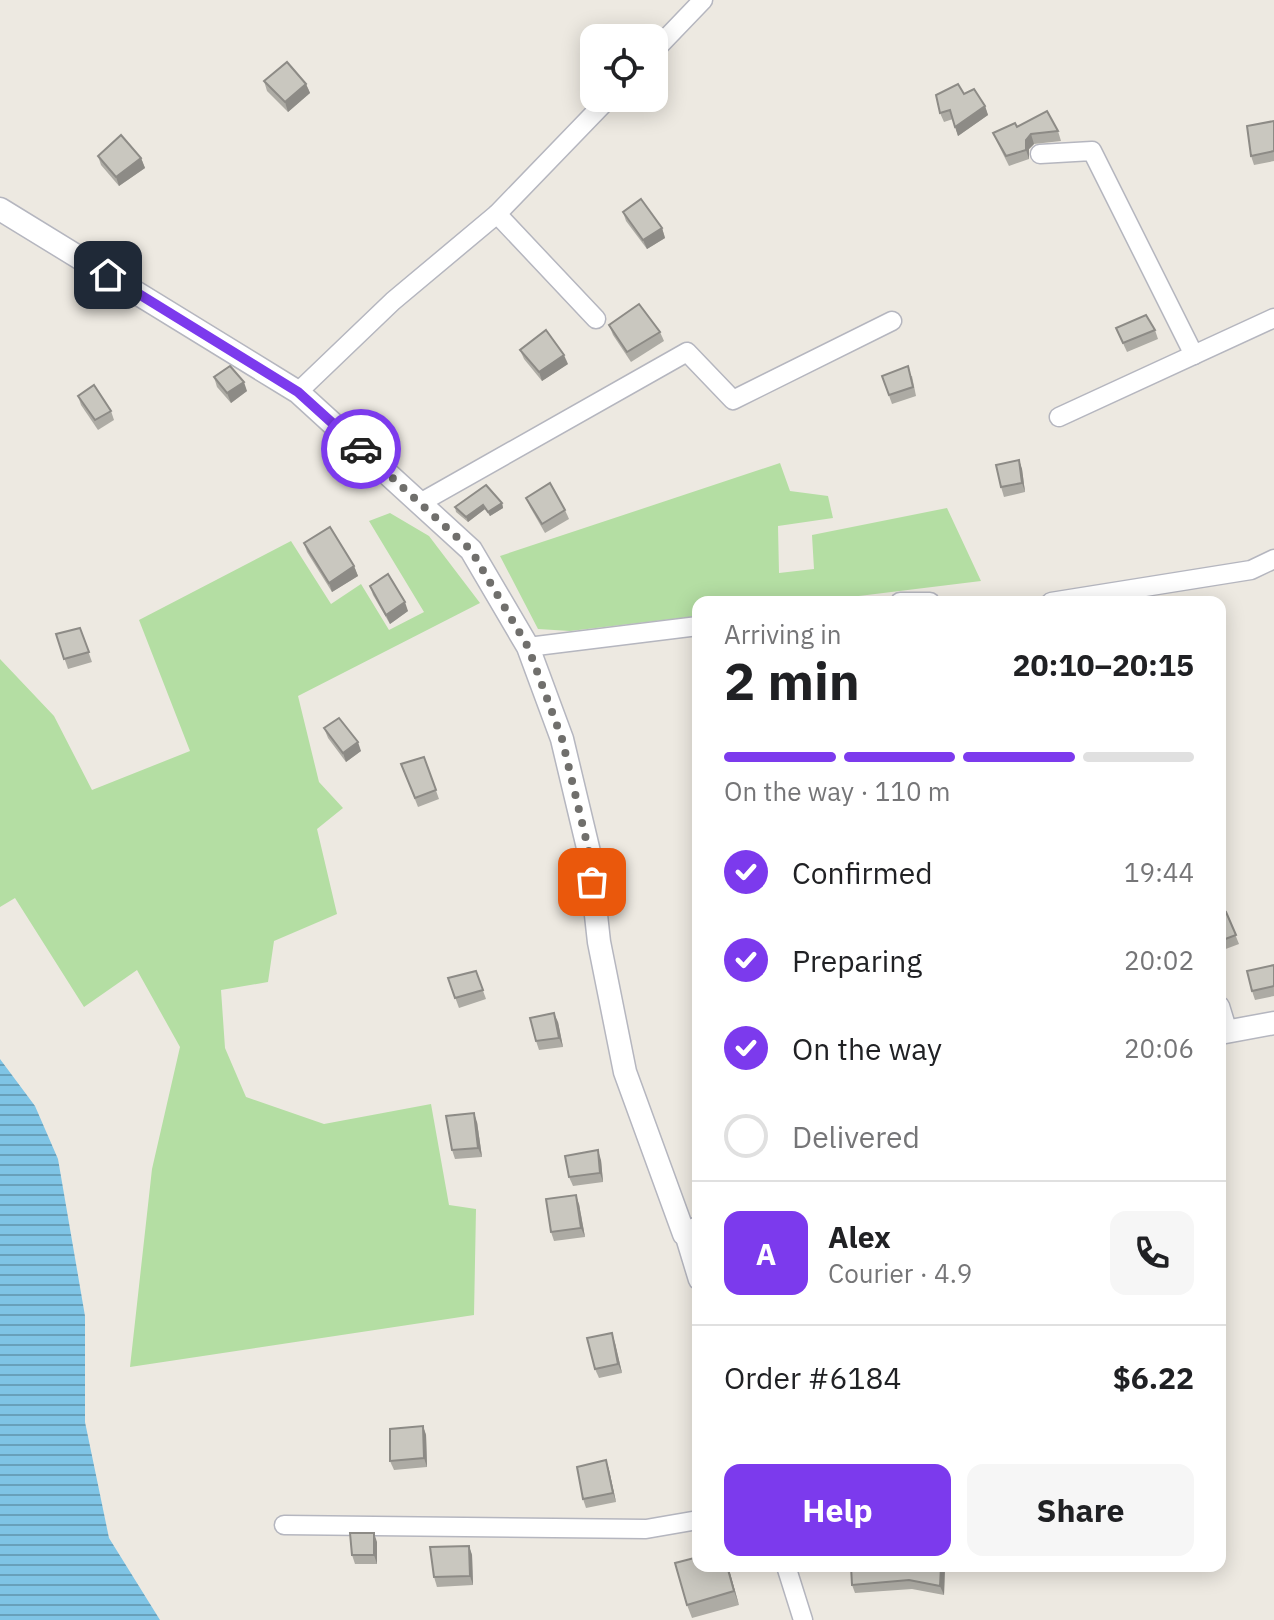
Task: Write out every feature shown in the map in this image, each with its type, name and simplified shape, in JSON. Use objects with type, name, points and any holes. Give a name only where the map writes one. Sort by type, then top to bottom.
[{"type":"street","points":[[668,36],[703,0]]},
{"type":"street","points":[[298,392],[393,301],[497,214],[595,112]]},
{"type":"street","points":[[1040,154],[1092,151],[1194,355]]},
{"type":"street","points":[[0,209],[298,392],[471,550],[528,647],[562,739],[589,852],[599,942],[625,1072],[691,1231]]},
{"type":"street","points":[[497,214],[596,319]]},
{"type":"street","points":[[1059,417],[1274,318]]},
{"type":"street","points":[[420,503],[687,352],[733,400],[892,321]]},
{"type":"street","points":[[1088,596],[1251,570],[1274,559]]},
{"type":"street","points":[[528,647],[692,627]]},
{"type":"street","points":[[1226,1033],[1274,1023]]},
{"type":"street","points":[[284,1525],[646,1529],[692,1521]]},
{"type":"street","points":[[788,1572],[803,1620]]},
{"type":"green space","points":[[780,463],[790,491],[828,496],[833,518],[778,526],[779,573],[814,569],[812,535],[947,508],[981,581],[859,596],[692,596],[692,617],[570,631],[538,629],[500,556]]},
{"type":"green space","points":[[390,513],[429,536],[480,603],[298,696],[319,782],[343,808],[317,829],[337,914],[274,941],[268,982],[221,990],[225,1048],[246,1097],[324,1124],[431,1104],[449,1205],[476,1209],[474,1315],[130,1367],[152,1169],[180,1047],[137,970],[84,1007],[15,898],[0,907],[0,659],[54,716],[92,790],[190,751],[139,620],[291,541],[331,604],[361,584],[389,630],[424,612],[369,521]]},
{"type":"water","points":[[0,1059],[35,1106],[58,1159],[85,1316],[85,1422],[109,1538],[160,1620],[0,1620]]},
{"type":"building","points":[[287,62],[306,84],[285,102],[264,81]]},
{"type":"building","points":[[958,84],[964,94],[974,89],[985,106],[955,127],[950,110],[940,113],[936,95]]},
{"type":"building","points":[[1047,111],[1058,131],[1031,134],[1026,140],[1026,150],[1006,156],[993,133],[1015,123],[1017,127]]},
{"type":"building","points":[[1274,121],[1274,151],[1251,156],[1247,126]]},
{"type":"building","points":[[121,135],[141,158],[116,177],[98,156]]},
{"type":"building","points":[[641,199],[662,228],[643,240],[623,212]]},
{"type":"building","points":[[639,304],[660,332],[627,352],[609,325]]},
{"type":"building","points":[[1146,315],[1155,330],[1123,343],[1116,328]]},
{"type":"building","points":[[546,330],[564,355],[539,372],[520,350]]},
{"type":"building","points":[[230,366],[244,382],[227,393],[214,377]]},
{"type":"building","points":[[908,366],[913,387],[889,395],[882,376]]},
{"type":"building","points":[[94,385],[111,411],[95,420],[78,396]]},
{"type":"building","points":[[1019,460],[1022,483],[1001,487],[996,465]]},
{"type":"building","points":[[550,483],[565,510],[542,524],[526,498]]},
{"type":"building","points":[[486,485],[502,503],[488,512],[483,505],[466,517],[455,507]]},
{"type":"building","points":[[330,527],[354,566],[329,583],[304,543]]},
{"type":"building","points":[[388,574],[405,602],[386,615],[370,586]]},
{"type":"building","points":[[80,628],[89,652],[64,659],[56,634]]},
{"type":"building","points":[[339,718],[358,742],[343,753],[324,728]]},
{"type":"building","points":[[424,757],[436,790],[415,798],[401,764]]},
{"type":"building","points":[[1226,912],[1236,935],[1226,939]]},
{"type":"building","points":[[1274,965],[1274,986],[1252,991],[1247,971]]},
{"type":"building","points":[[476,971],[483,990],[455,998],[448,978]]},
{"type":"building","points":[[554,1013],[559,1038],[536,1041],[530,1018]]},
{"type":"building","points":[[474,1113],[478,1148],[452,1150],[446,1116]]},
{"type":"building","points":[[598,1150],[600,1173],[569,1177],[565,1156]]},
{"type":"building","points":[[576,1195],[581,1228],[551,1232],[546,1199]]},
{"type":"building","points":[[612,1333],[618,1364],[595,1369],[587,1338]]},
{"type":"building","points":[[423,1426],[424,1458],[390,1461],[390,1429]]},
{"type":"building","points":[[606,1460],[613,1493],[583,1499],[577,1467]]},
{"type":"building","points":[[350,1533],[374,1533],[374,1555],[352,1555]]},
{"type":"building","points":[[469,1546],[470,1576],[434,1577],[430,1547]]},
{"type":"building","points":[[692,1559],[692,1572],[729,1572],[734,1591],[687,1605],[675,1563]]},
{"type":"building","points":[[851,1572],[941,1572],[940,1586],[909,1580],[852,1585]]},
{"type":"way so far","points":[[361,449],[471,550],[528,647],[562,739],[589,852],[592,882]]},
{"type":"route","points":[[108,275],[298,392],[361,449]]}]
